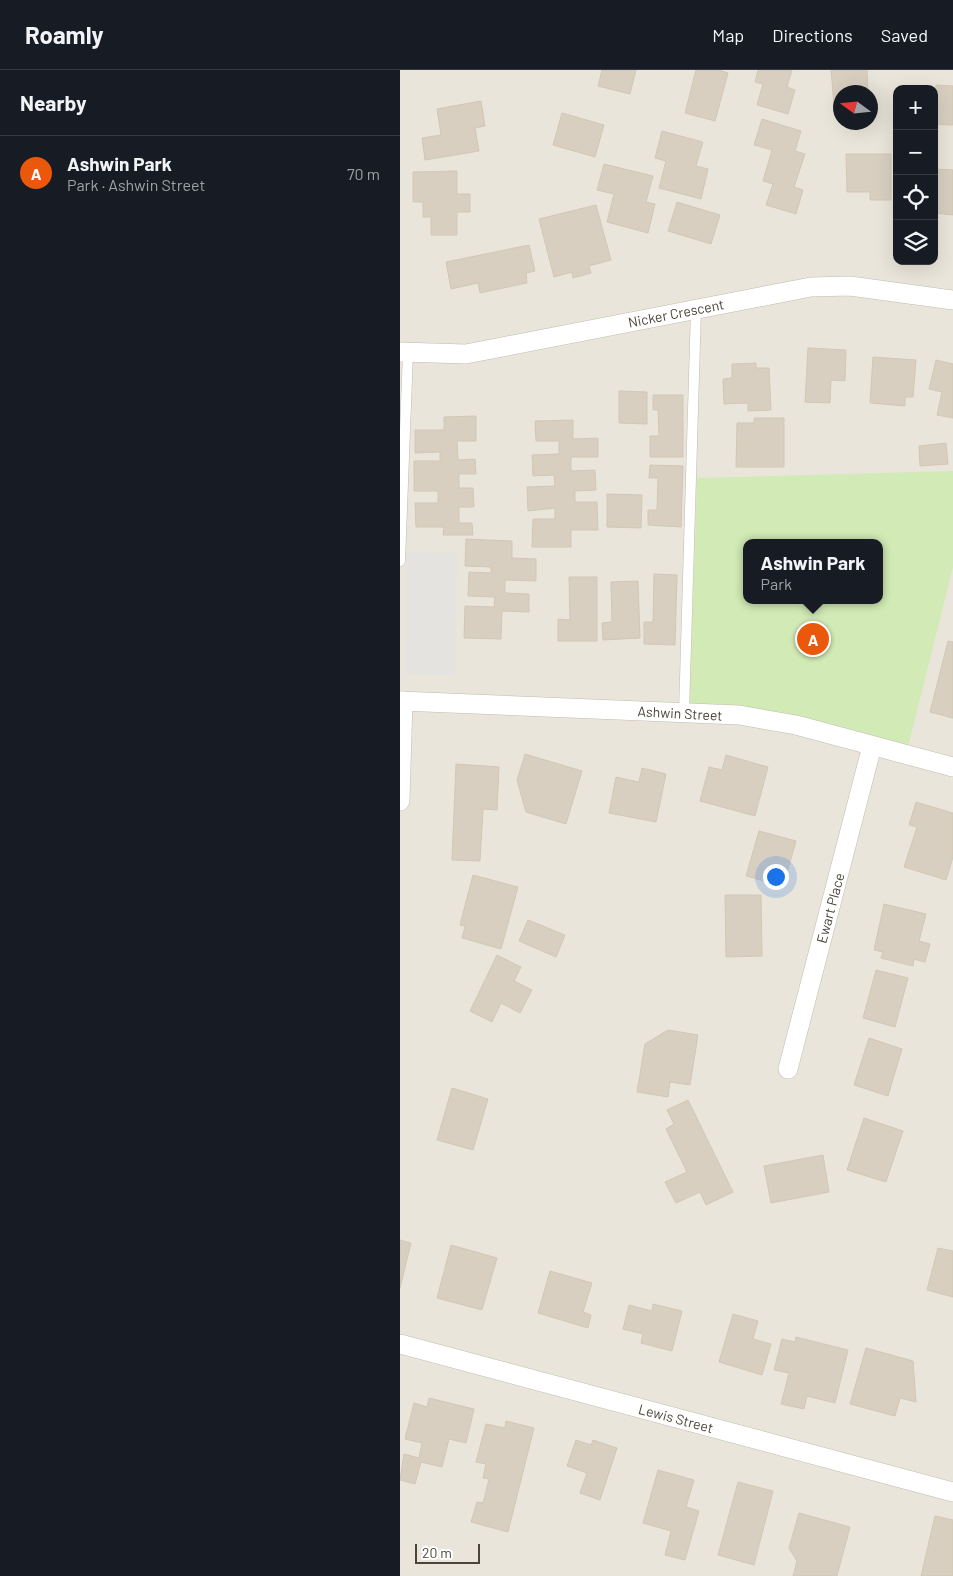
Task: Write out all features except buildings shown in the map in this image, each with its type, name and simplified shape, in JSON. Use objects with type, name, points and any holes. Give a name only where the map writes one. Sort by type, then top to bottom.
[{"type":"street","name":"Nicker Crescent","points":[[404,352],[466,354],[811,287],[850,286],[953,300]]},
{"type":"street","name":"Ashwin Street","points":[[402,701],[739,716],[796,725],[953,767]]},
{"type":"street","points":[[400,801],[402,701]]},
{"type":"street","name":"Ewart Place","points":[[788,1069],[872,746]]},
{"type":"street","name":"Lewis Street","points":[[400,1344],[953,1492]]},
{"type":"lane","points":[[684,713],[696,310]]},
{"type":"lane","points":[[400,562],[404,352]]},
{"type":"shaded area","points":[[400,70],[953,70],[953,1576],[400,1576]]},
{"type":"shaded area","points":[[407,552],[457,553],[456,675],[405,674]]},
{"type":"green space","points":[[953,471],[953,567],[906,755],[689,713],[697,478]]},
{"type":"place","name":"Ashwin Park","points":[[813,639]]}]
